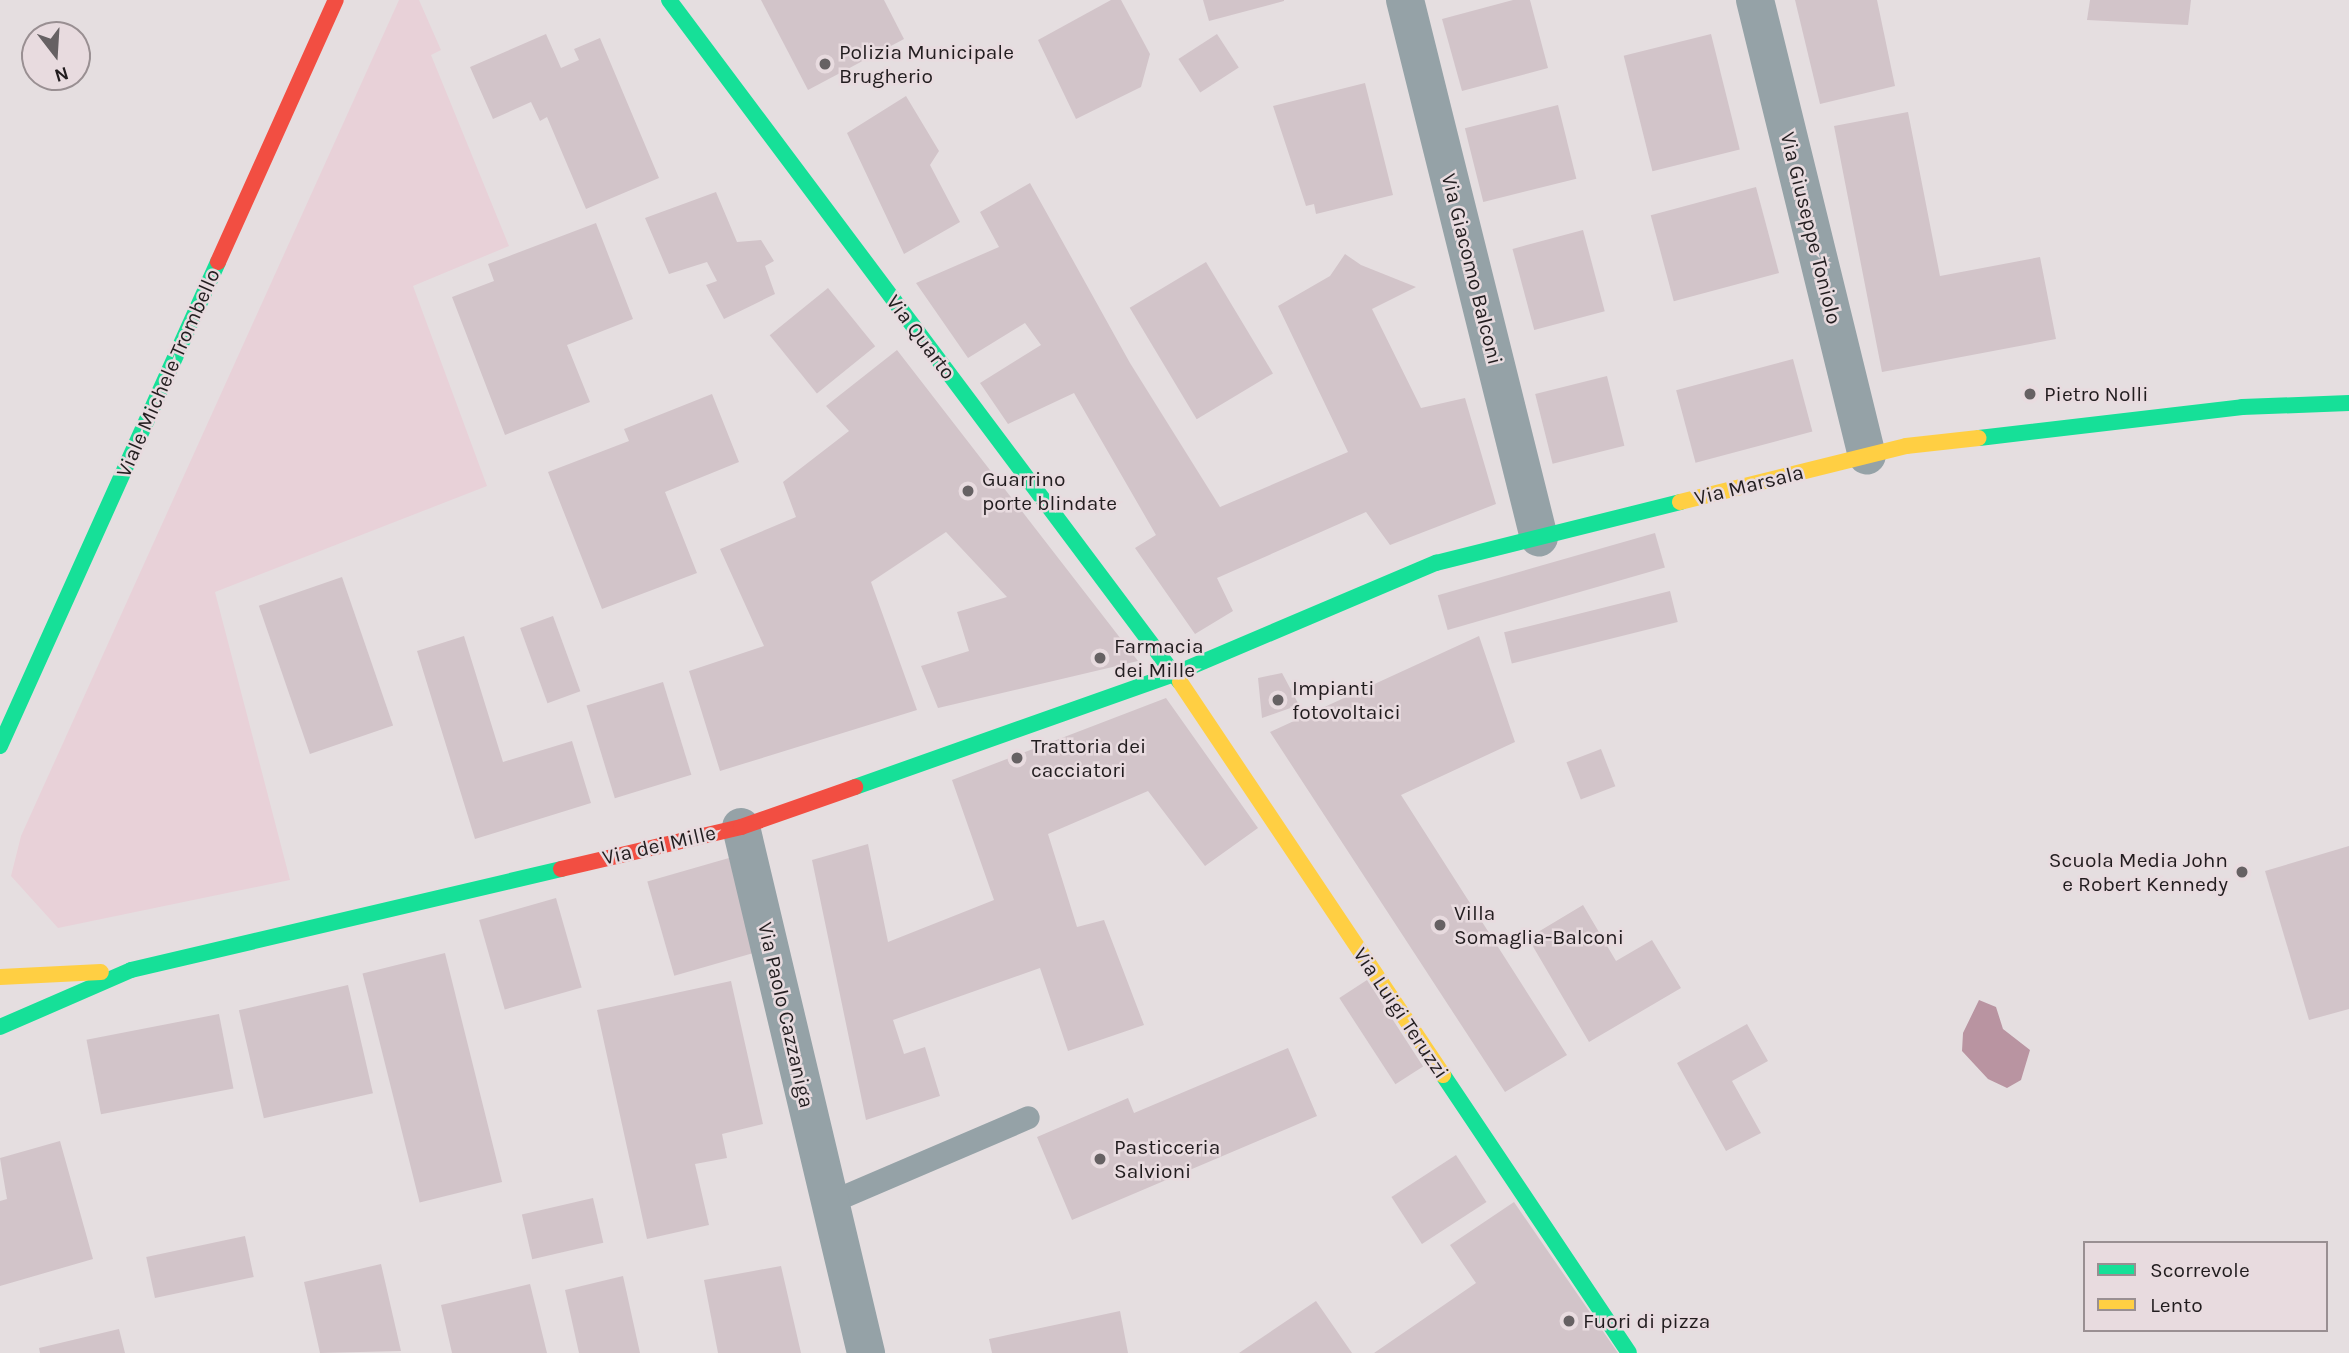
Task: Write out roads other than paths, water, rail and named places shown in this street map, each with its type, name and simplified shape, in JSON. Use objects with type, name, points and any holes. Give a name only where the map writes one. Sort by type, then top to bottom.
[{"type":"main road","name":"Viale Michele Trombello","points":[[0,746],[336,0]]},
{"type":"main road","name":"Via Quarto","points":[[669,0],[1174,674]]},
{"type":"main road","name":"Via Marsala","points":[[1174,674],[1436,563],[1906,446],[2149,416],[2349,403]]},
{"type":"main road","name":"Via dei Mille","points":[[0,1027],[131,970],[741,827],[1174,674]]},
{"type":"main road","name":"Via Luigi Teruzzi","points":[[1174,674],[1629,1353]]},
{"type":"main road","name":"Via dei Mille","points":[[0,976],[131,970]]},
{"type":"street","name":"Via Giacomo Balconi","points":[[1405,0],[1539,538]]},
{"type":"street","name":"Via Giuseppe Toniolo","points":[[1755,0],[1867,455]]},
{"type":"street","name":"Via Paolo Cazzaniga","points":[[741,827],[866,1353]]},
{"type":"lane","points":[[830,1202],[1028,1117]]},
{"type":"place","name":"Polizia Municipale Brugherio","points":[[825,64]]},
{"type":"place","name":"Pietro Nolli","points":[[2030,394]]},
{"type":"place","name":"Guarrino porte blindate","points":[[968,491]]},
{"type":"place","name":"Farmacia dei Mille","points":[[1100,658]]},
{"type":"place","name":"Impianti fotovoltaici","points":[[1278,700]]},
{"type":"place","name":"Trattoria dei cacciatori","points":[[1017,758]]},
{"type":"place","name":"Scuola Media John e Robert Kennedy","points":[[2242,872]]},
{"type":"place","name":"Villa Somaglia-Balconi","points":[[1440,925]]},
{"type":"place","name":"Pasticceria Salvioni","points":[[1100,1159]]},
{"type":"place","name":"Fuori di pizza","points":[[1569,1321]]}]
